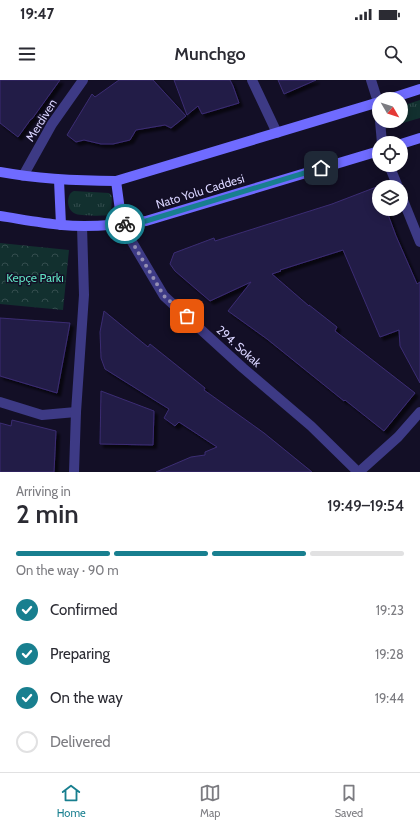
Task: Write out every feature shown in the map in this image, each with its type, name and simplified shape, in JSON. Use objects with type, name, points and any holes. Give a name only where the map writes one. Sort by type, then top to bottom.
[{"type":"main road","points":[[408,93],[420,89]]},
{"type":"main road","points":[[0,172],[59,180],[116,181],[138,173],[372,104]]},
{"type":"main road","points":[[408,142],[420,138]]},
{"type":"main road","name":"Nato Yolu Caddesi","points":[[0,216],[60,225],[82,226],[122,225],[146,221],[372,153]]},
{"type":"main road","points":[[59,180],[60,225]]},
{"type":"main road","points":[[116,181],[122,225]]},
{"type":"street","name":"Merdiven","points":[[23,176],[52,124],[84,80]]},
{"type":"street","points":[[252,80],[277,133]]},
{"type":"street","points":[[371,80],[375,92]]},
{"type":"street","points":[[408,212],[420,242]]},
{"type":"street","name":"294. Sokak","points":[[122,225],[164,296],[243,368],[311,426],[359,472]]},
{"type":"street","points":[[74,472],[76,412],[84,295],[82,226]]},
{"type":"street","points":[[0,402],[42,415],[76,412]]},
{"type":"street","points":[[359,472],[398,437],[420,412]]},
{"type":"green space","points":[[420,100],[420,118],[408,122],[408,104]]},
{"type":"green space","points":[[74,191],[109,193],[112,196],[111,215],[79,215],[72,212],[68,205],[68,201],[70,194]]},
{"type":"green space","name":"Kepçe Parkı","points":[[0,243],[69,250],[63,310],[0,304]]},
{"type":"building","points":[[0,80],[60,80],[18,137],[0,123]]},
{"type":"building","points":[[119,80],[153,80],[186,116],[171,128],[165,125],[136,130],[130,140],[113,144],[101,144],[84,140],[76,142],[67,135],[92,94],[95,97]]},
{"type":"building","points":[[174,80],[230,80],[239,103],[202,114],[198,106],[187,115]]},
{"type":"building","points":[[278,80],[316,80],[284,94]]},
{"type":"building","points":[[372,189],[372,216],[389,216],[417,284],[420,282],[420,383],[400,346],[399,330],[380,337],[343,250],[280,270],[281,271],[272,274],[309,306],[337,327],[335,331],[415,393],[384,431],[267,339],[228,311],[251,282],[210,301],[175,271],[170,264],[174,253],[214,238],[215,241],[332,204]]},
{"type":"building","points":[[104,311],[148,347],[150,344],[205,388],[204,390],[264,433],[312,472],[156,472],[191,457],[205,455],[205,452],[217,447],[179,422],[175,426],[164,418],[169,409],[105,369],[101,358],[100,332]]},
{"type":"building","points":[[0,318],[70,323],[57,393],[0,376]]},
{"type":"building","points":[[101,391],[154,411],[153,445],[100,444]]},
{"type":"building","points":[[12,420],[56,431],[54,472],[0,472],[0,423],[11,426]]},
{"type":"way so far","points":[[125,224],[122,225],[164,296],[187,316]]},
{"type":"route","points":[[125,224],[146,221],[321,168]]}]
